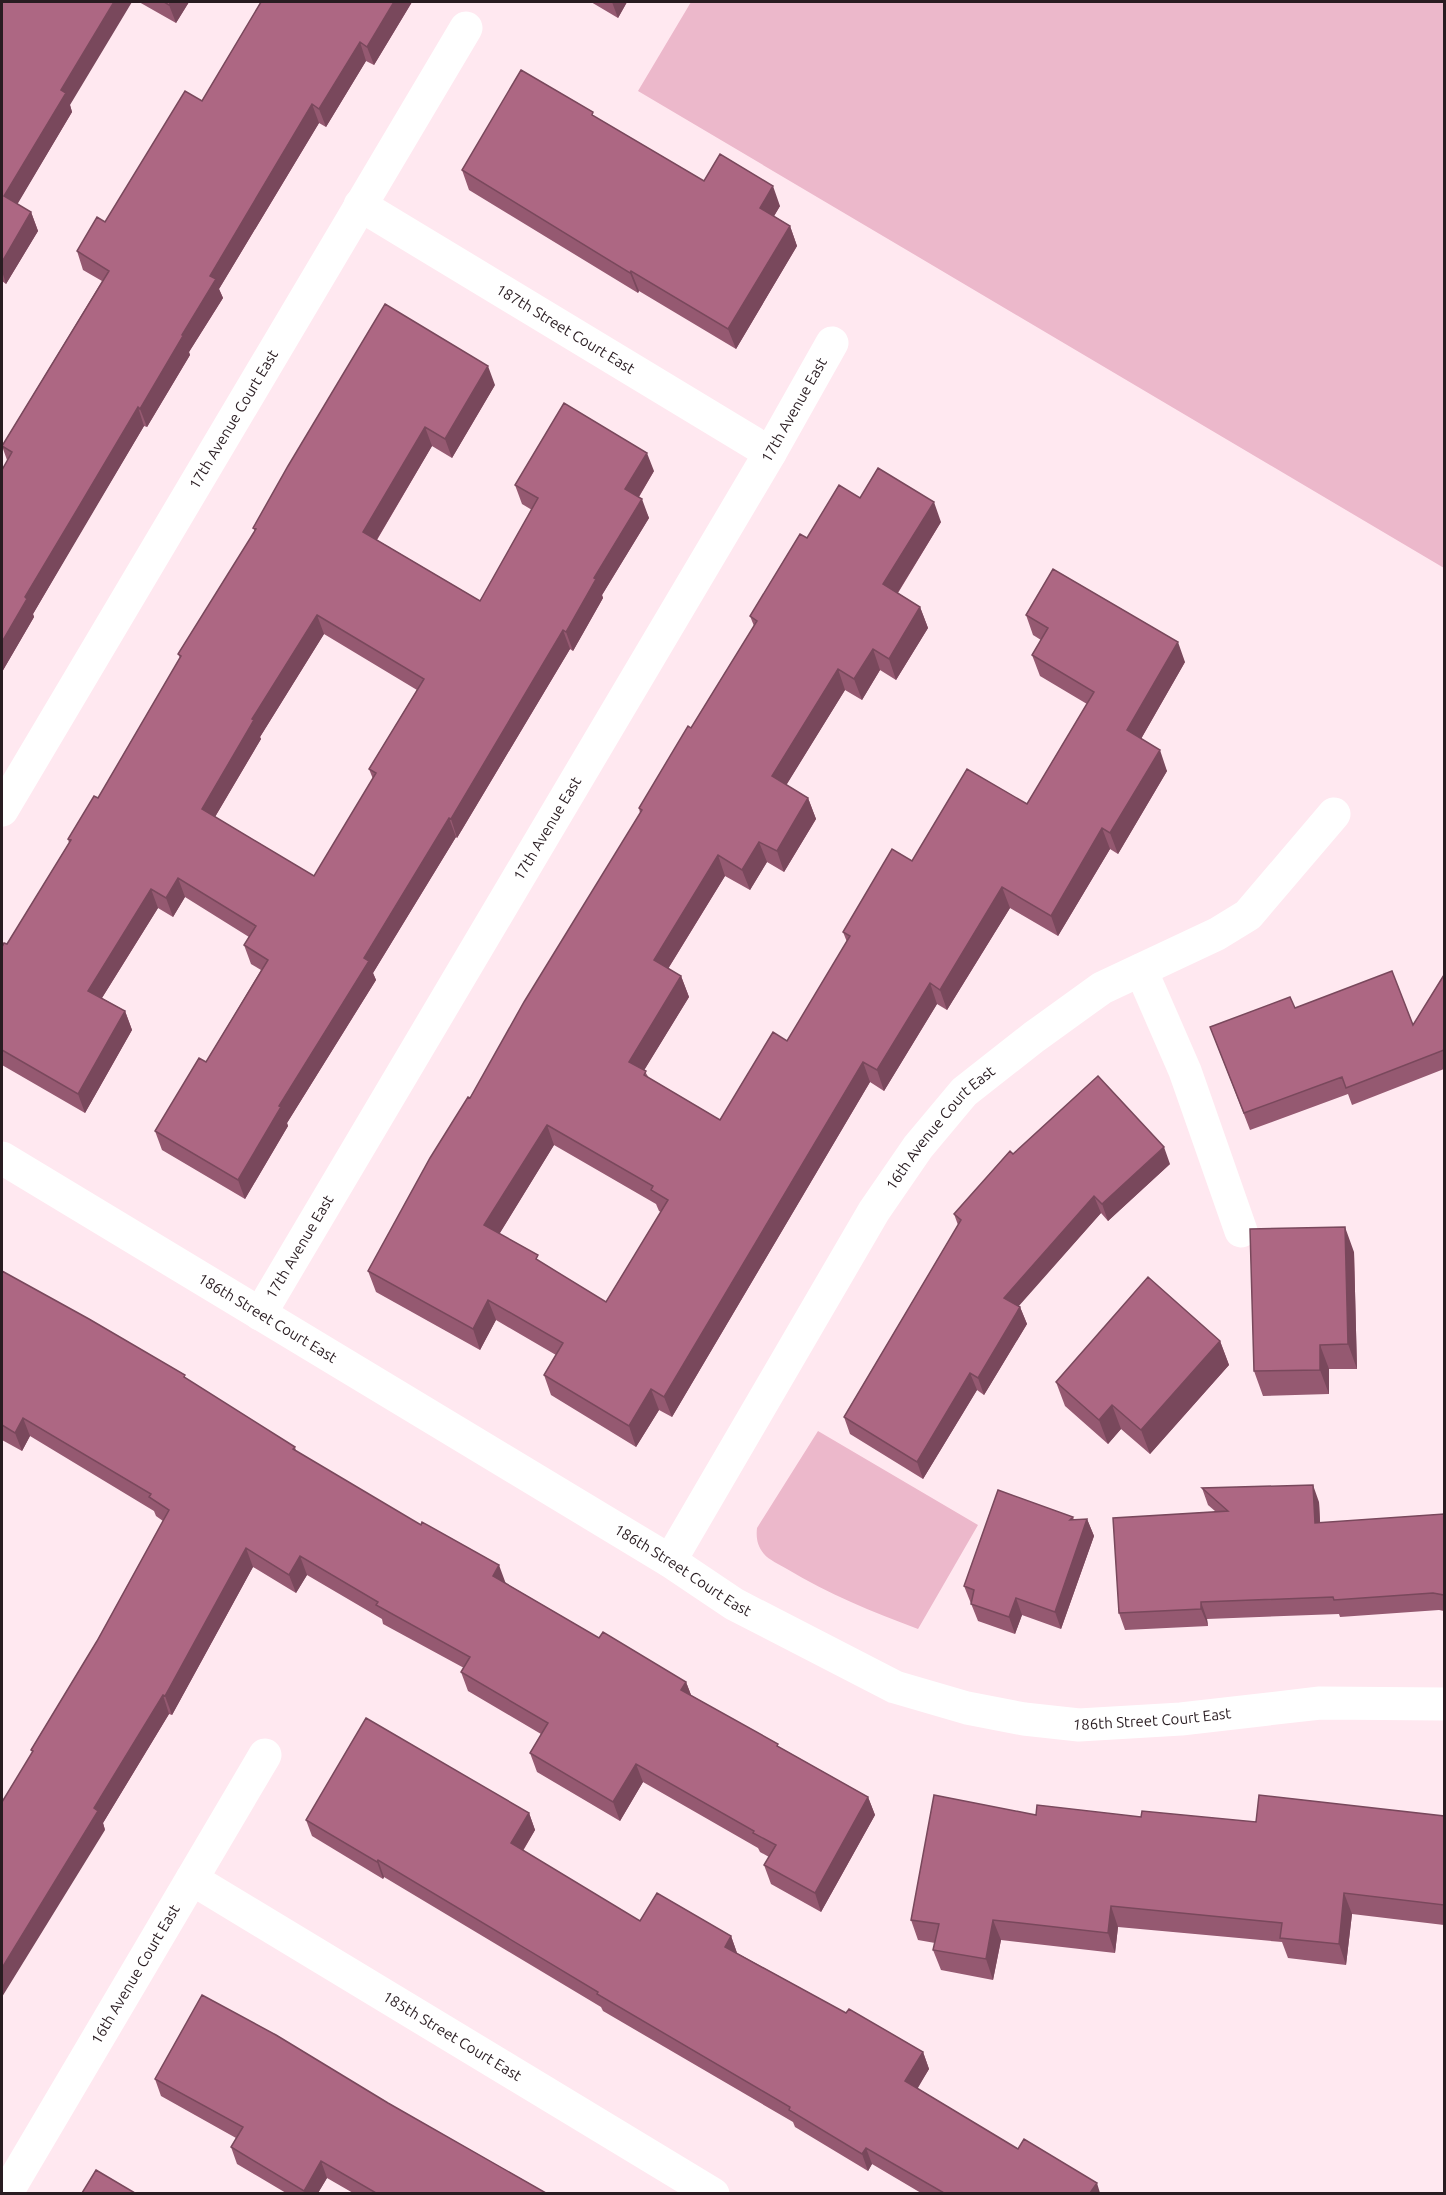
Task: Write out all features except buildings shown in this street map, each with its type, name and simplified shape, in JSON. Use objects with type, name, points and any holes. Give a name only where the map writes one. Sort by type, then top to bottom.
[{"type":"street","name":"17th Avenue Court East","points":[[2,810],[465,28]]},
{"type":"street","name":"187th Street Court East","points":[[360,206],[770,453]]},
{"type":"street","name":"17th Avenue East","points":[[260,1314],[770,453],[832,343]]},
{"type":"street","name":"16th Avenue Court East","points":[[670,1561],[874,1211],[918,1148],[964,1092],[1102,988],[1217,934],[1248,915],[1334,814]]},
{"type":"street","points":[[1141,970],[1185,1071],[1241,1231]]},
{"type":"street","name":"186th Street Court East","points":[[2,1158],[670,1561],[734,1604],[895,1687],[967,1708],[1023,1719],[1078,1725],[1181,1719],[1320,1703],[1444,1704]]},
{"type":"street","name":"16th Avenue Court East","points":[[6,2193],[265,1755]]},
{"type":"street","name":"185th Street Court East","points":[[192,1879],[713,2193]]},
{"type":"shaded area","points":[[691,2],[1444,2],[1444,568],[638,91]]},
{"type":"shaded area","points":[[818,1431],[978,1525],[918,1629],[818,1587],[771,1560],[760,1548],[757,1528]]}]
